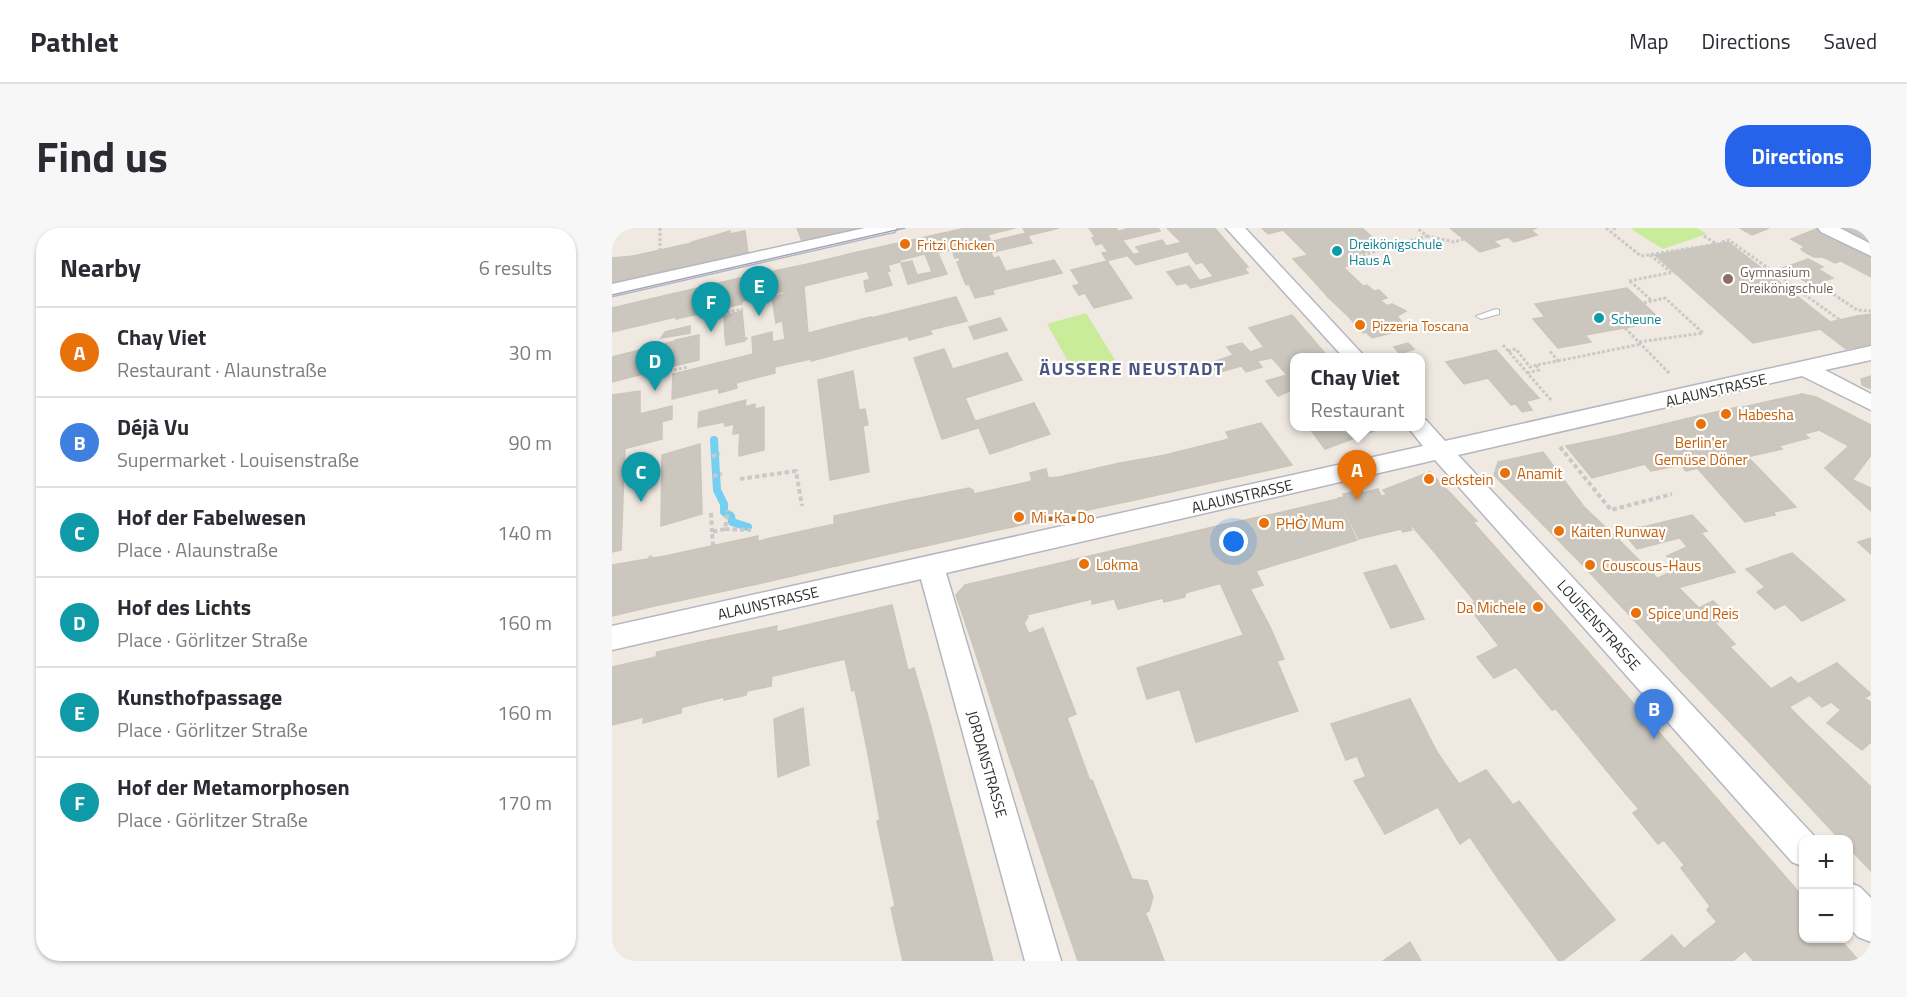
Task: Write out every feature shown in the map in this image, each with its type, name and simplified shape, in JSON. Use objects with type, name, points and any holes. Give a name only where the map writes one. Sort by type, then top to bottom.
[{"type":"street","points":[[786,228],[791,250]]},
{"type":"street","points":[[612,290],[888,228]]},
{"type":"street","points":[[1235,228],[1352,353]]},
{"type":"street","points":[[1827,228],[1871,251]]},
{"type":"street","name":"ALAUNSTRASSE","points":[[612,638],[1871,353]]},
{"type":"street","points":[[1806,369],[1871,403]]},
{"type":"street","name":"LOUISENSTRASSE","points":[[1422,431],[1799,846]]},
{"type":"street","name":"JORDANSTRASSE","points":[[931,566],[1043,961]]},
{"type":"street","points":[[1853,904],[1871,924]]},
{"type":"lane","points":[[1481,316],[1496,312]]},
{"type":"path","points":[[660,228],[660,250]]},
{"type":"path","points":[[1417,228],[1427,236],[1454,242],[1464,239]]},
{"type":"path","points":[[1606,228],[1641,256],[1729,240],[1840,320]]},
{"type":"path","points":[[1353,258],[1427,236]]},
{"type":"path","points":[[1704,236],[1715,243]]},
{"type":"path","points":[[1649,255],[1672,272],[1629,281],[1652,301]]},
{"type":"path","points":[[1817,284],[1857,310],[1871,311]]},
{"type":"path","points":[[1508,351],[1516,349],[1530,367],[1640,343],[1703,333],[1665,298],[1643,303]]},
{"type":"path","points":[[722,314],[743,309]]},
{"type":"path","points":[[1625,328],[1657,360]]},
{"type":"path","points":[[1503,345],[1569,421]]},
{"type":"path","points":[[1549,350],[1558,361]]},
{"type":"path","points":[[1527,373],[1539,370],[1536,365]]},
{"type":"path","points":[[669,371],[688,366]]},
{"type":"path","points":[[1541,427],[1611,510],[1672,494]]},
{"type":"path","points":[[712,456],[720,454]]},
{"type":"path","points":[[740,479],[796,471],[802,506]]},
{"type":"path","points":[[713,476],[722,474]]},
{"type":"path","points":[[725,529],[728,510]]},
{"type":"path","points":[[711,513],[713,546]]},
{"type":"path","points":[[712,532],[725,529],[751,530]]},
{"type":"green space","points":[[1697,228],[1707,234],[1663,249],[1631,229]]},
{"type":"green space","points":[[1086,313],[1115,360],[1074,372],[1047,324]]},
{"type":"building","points":[[797,228],[860,228],[802,241]]},
{"type":"building","points":[[966,228],[972,245],[938,253],[930,236]]},
{"type":"building","points":[[966,228],[1015,228],[970,239]]},
{"type":"building","points":[[1023,228],[1059,228],[1027,236]]},
{"type":"building","points":[[1089,228],[1116,228],[1118,231],[1095,237]]},
{"type":"building","points":[[1130,228],[1158,228],[1160,231],[1123,240],[1116,232]]},
{"type":"building","points":[[1167,228],[1215,228],[1218,232],[1181,242]]},
{"type":"building","name":"Dreikönigschule Haus A","points":[[1262,228],[1362,228],[1383,247],[1351,256],[1358,263],[1310,277],[1293,259],[1308,255],[1283,230],[1268,234]]},
{"type":"building","points":[[1450,228],[1537,228],[1531,230],[1537,235],[1514,242],[1508,237],[1493,241],[1500,246],[1480,252]]},
{"type":"building","points":[[1740,228],[1769,228],[1752,235]]},
{"type":"building","points":[[1841,228],[1871,228],[1871,243]]},
{"type":"building","points":[[1816,229],[1861,253],[1835,263],[1803,251],[1801,249],[1805,247],[1791,239]]},
{"type":"building","points":[[730,231],[730,234],[745,231],[748,253],[694,265],[692,242]]},
{"type":"building","points":[[1116,232],[1133,254],[1107,261],[1102,253],[1108,252],[1102,243],[1096,245],[1092,238]]},
{"type":"building","points":[[1218,232],[1248,267],[1213,276],[1186,241]]},
{"type":"building","points":[[1026,233],[1032,243],[977,256],[973,246]]},
{"type":"building","points":[[988,235],[991,242],[973,246],[970,239]]},
{"type":"building","points":[[930,236],[937,251],[900,260],[894,244]]},
{"type":"building","points":[[1162,240],[1166,246],[1140,252],[1136,247]]},
{"type":"building","points":[[1186,241],[1193,250],[1136,265],[1128,256]]},
{"type":"building","name":"Gymnasium Dreikönigschule","points":[[1728,242],[1830,322],[1857,316],[1871,327],[1871,344],[1846,349],[1820,329],[1753,343],[1655,255]]},
{"type":"building","points":[[692,243],[694,265],[632,278],[633,256]]},
{"type":"building","points":[[894,244],[900,262],[862,272],[858,252]]},
{"type":"building","points":[[965,247],[967,253],[975,252],[983,270],[962,275],[957,262],[960,261],[959,257],[955,258],[952,250]]},
{"type":"building","points":[[1193,250],[1203,262],[1196,264],[1188,251]]},
{"type":"building","points":[[937,251],[947,274],[908,284],[901,263],[912,261],[917,275],[932,272],[925,254]]},
{"type":"building","points":[[858,252],[862,272],[804,286],[803,265]]},
{"type":"building","points":[[1862,252],[1871,257],[1871,277],[1841,261]]},
{"type":"building","points":[[991,253],[994,259],[980,262],[977,256]]},
{"type":"building","points":[[633,256],[632,278],[612,283],[612,258]]},
{"type":"building","points":[[999,257],[1006,272],[987,276],[980,262]]},
{"type":"building","points":[[1808,259],[1823,267],[1798,277],[1783,268]]},
{"type":"building","points":[[1054,260],[1062,273],[992,290],[987,276]]},
{"type":"building","points":[[1107,261],[1132,298],[1094,308],[1085,293],[1079,295],[1073,286],[1080,284],[1071,270]]},
{"type":"building","points":[[803,265],[804,287],[742,301],[740,278]]},
{"type":"building","points":[[888,265],[890,271],[887,272],[892,285],[866,292],[864,281],[870,279],[867,271]]},
{"type":"building","points":[[1189,266],[1199,280],[1177,285],[1167,272]]},
{"type":"building","points":[[1343,267],[1363,286],[1328,297],[1310,277]]},
{"type":"building","points":[[1244,268],[1248,273],[1191,288],[1187,284]]},
{"type":"building","points":[[1818,269],[1833,278],[1812,285],[1798,277]]},
{"type":"building","points":[[983,270],[988,280],[966,285],[962,275]]},
{"type":"building","points":[[740,278],[742,304],[676,319],[676,293]]},
{"type":"building","points":[[988,280],[994,294],[975,298],[969,284]]},
{"type":"building","points":[[1367,285],[1374,291],[1379,290],[1387,298],[1380,300],[1387,306],[1349,317],[1328,297]]},
{"type":"building","points":[[804,287],[808,334],[785,339],[779,295],[784,294],[784,291]]},
{"type":"building","name":"Scheune","points":[[1627,288],[1662,321],[1585,335],[1591,342],[1558,348],[1533,319],[1545,317],[1535,304]]},
{"type":"building","points":[[676,293],[676,317],[612,332],[612,308]]},
{"type":"building","points":[[779,295],[782,321],[776,323],[772,297]]},
{"type":"building","points":[[956,297],[967,321],[930,330],[932,334],[909,340],[908,336],[876,344],[871,318]]},
{"type":"building","points":[[1392,304],[1406,311],[1397,316],[1401,321],[1363,333],[1349,317]]},
{"type":"building","points":[[742,311],[744,332],[725,336],[724,316]]},
{"type":"building","points":[[1871,314],[1871,327],[1857,316]]},
{"type":"building","points":[[1292,315],[1325,353],[1290,353],[1290,374],[1287,375],[1272,358],[1257,361],[1250,352],[1264,347],[1249,328]]},
{"type":"building","points":[[871,317],[876,344],[811,361],[808,333]]},
{"type":"building","points":[[1000,318],[1007,330],[974,339],[969,327]]},
{"type":"building","points":[[690,326],[690,333],[661,338],[665,332]]},
{"type":"building","points":[[1385,326],[1391,333],[1372,338],[1366,332]]},
{"type":"building","points":[[744,332],[745,341],[726,345],[725,336]]},
{"type":"building","points":[[772,332],[773,349],[753,354],[752,337]]},
{"type":"building","points":[[808,334],[811,359],[774,367],[773,342]]},
{"type":"building","points":[[699,335],[699,360],[674,366],[675,340]]},
{"type":"building","points":[[675,341],[674,366],[612,382],[612,357]]},
{"type":"building","points":[[1242,343],[1262,367],[1246,372],[1227,347]]},
{"type":"building","points":[[1408,343],[1414,349],[1399,353],[1394,347]]},
{"type":"building","points":[[773,349],[775,373],[736,383],[737,388],[719,393],[718,388],[672,399],[673,374]]},
{"type":"building","points":[[944,349],[978,428],[942,439],[914,358]]},
{"type":"building","points":[[1496,350],[1539,398],[1511,405],[1488,378],[1464,384],[1446,362]]},
{"type":"building","points":[[1007,353],[1022,380],[965,398],[953,369]]},
{"type":"building","points":[[1234,355],[1241,366],[1217,373],[1210,363]]},
{"type":"building","points":[[853,371],[859,410],[865,409],[868,425],[863,426],[869,472],[830,480],[818,380]]},
{"type":"building","points":[[1290,374],[1290,391],[1278,396],[1266,381]]},
{"type":"building","points":[[1871,376],[1871,389],[1862,385],[1861,379]]},
{"type":"building","points":[[640,391],[640,414],[672,406],[672,419],[612,436],[612,395]]},
{"type":"building","points":[[1802,394],[1819,430],[1804,434],[1809,438],[1779,446],[1739,408]]},
{"type":"building","points":[[1802,394],[1816,397],[1871,425],[1849,446],[1819,430]]},
{"type":"building","points":[[746,400],[745,407],[755,404],[755,409],[764,407],[764,443],[739,448],[740,433],[733,434],[734,424],[725,426],[724,422],[698,427],[699,412]]},
{"type":"building","points":[[1526,401],[1532,410],[1522,412],[1516,404]]},
{"type":"building","points":[[1034,403],[1050,434],[990,454],[976,421]]},
{"type":"building","points":[[1738,407],[1782,449],[1725,462],[1685,419]]},
{"type":"building","points":[[1685,419],[1725,462],[1686,471],[1681,465],[1651,471],[1619,435]]},
{"type":"building","points":[[662,422],[662,439],[612,452],[612,436]]},
{"type":"building","points":[[1261,423],[1292,465],[1180,490],[1165,455],[1229,439],[1226,432]]},
{"type":"building","points":[[1871,425],[1871,455],[1851,444]]},
{"type":"building","points":[[1312,431],[1374,431],[1325,449]]},
{"type":"building","points":[[1619,435],[1645,464],[1592,478],[1566,446]]},
{"type":"building","points":[[764,443],[764,450],[739,456],[739,448]]},
{"type":"building","points":[[700,444],[702,514],[661,526],[662,455]]},
{"type":"building","points":[[1851,444],[1871,455],[1853,479],[1825,468]]},
{"type":"building","points":[[625,449],[624,471],[612,475],[612,452]]},
{"type":"building","points":[[1543,452],[1584,507],[1619,540],[1577,559],[1494,475],[1498,462]]},
{"type":"building","points":[[1165,455],[1180,490],[1130,501],[1120,463]]},
{"type":"building","points":[[1748,457],[1796,507],[1774,512],[1775,516],[1725,462]]},
{"type":"building","points":[[1725,462],[1774,515],[1745,522],[1698,469]]},
{"type":"building","points":[[1120,463],[1130,501],[1069,514],[1059,477]]},
{"type":"building","points":[[1825,468],[1871,488],[1871,511]]},
{"type":"building","points":[[1046,469],[1048,478],[1059,477],[1069,514],[1012,527],[1006,487],[1032,481],[1030,473]]},
{"type":"building","points":[[624,471],[621,550],[612,552],[612,475]]},
{"type":"building","points":[[1430,472],[1477,521],[1473,522],[1479,529],[1431,548],[1412,526],[1410,527],[1412,530],[1403,532],[1401,529],[1359,539],[1338,498],[1344,497],[1343,494],[1362,490],[1363,493],[1378,489],[1381,496],[1387,495],[1383,490]]},
{"type":"building","points":[[1006,487],[1012,527],[916,548],[914,499],[969,488],[974,494]]},
{"type":"building","points":[[914,499],[916,548],[836,566],[834,516]]},
{"type":"building","points":[[1337,499],[1357,540],[1298,558],[1278,513]]},
{"type":"building","points":[[1278,513],[1298,558],[1242,575],[1221,525]]},
{"type":"building","points":[[1692,515],[1707,531],[1656,544],[1643,527]]},
{"type":"building","points":[[835,524],[836,566],[753,585],[758,541]]},
{"type":"building","points":[[1221,525],[1244,577],[1185,593],[1185,597],[1164,602],[1163,598],[1118,609],[1098,554]]},
{"type":"building","points":[[1643,527],[1656,544],[1637,549],[1622,531]]},
{"type":"building","points":[[1479,529],[1530,586],[1476,603],[1431,548]]},
{"type":"building","points":[[1702,534],[1735,572],[1713,578],[1680,538]]},
{"type":"building","points":[[758,536],[753,585],[659,605],[660,557]]},
{"type":"building","points":[[1871,538],[1871,554],[1858,542]]},
{"type":"building","points":[[1619,540],[1641,562],[1649,562],[1656,569],[1653,574],[1665,586],[1622,607],[1577,559]]},
{"type":"building","points":[[1687,547],[1713,578],[1670,590],[1658,578],[1680,568],[1667,556]]},
{"type":"building","points":[[1792,553],[1845,600],[1802,621],[1785,604],[1775,609],[1757,592],[1765,587],[1746,569]]},
{"type":"building","points":[[1098,554],[1114,599],[1092,604],[1092,599],[1051,609],[1039,568]]},
{"type":"building","points":[[660,557],[659,605],[612,616],[612,565]]},
{"type":"building","points":[[1396,565],[1424,619],[1391,628],[1364,573]]},
{"type":"building","points":[[1039,568],[1051,609],[1026,615],[1028,617],[1024,623],[1029,634],[976,654],[956,595],[965,585]]},
{"type":"building","points":[[1256,571],[1263,585],[1250,589],[1242,575]]},
{"type":"building","points":[[1244,577],[1270,627],[1244,636],[1220,583]]},
{"type":"building","points":[[1530,586],[1619,687],[1552,710],[1516,667],[1494,678],[1477,657],[1499,646],[1467,605]]},
{"type":"building","points":[[1665,586],[1670,590],[1678,587],[1699,608],[1713,601],[1729,616],[1715,623],[1735,644],[1682,672],[1622,607]]},
{"type":"building","points":[[892,605],[908,670],[852,691],[845,659],[773,676],[776,632]]},
{"type":"building","points":[[777,626],[771,686],[747,691],[746,695],[724,700],[724,697],[687,706],[697,643]]},
{"type":"building","points":[[1270,627],[1284,659],[1147,699],[1137,668]]},
{"type":"building","points":[[1043,628],[1076,714],[1005,744],[976,654]]},
{"type":"building","points":[[697,643],[687,706],[682,707],[681,713],[643,723],[644,717],[612,725],[612,667],[656,657],[657,652]]},
{"type":"building","points":[[1729,646],[1801,719],[1753,746],[1682,672]]},
{"type":"building","points":[[1277,661],[1298,711],[1196,742],[1180,690]]},
{"type":"building","points":[[1837,663],[1871,694],[1865,698],[1851,691],[1822,707],[1798,684]]},
{"type":"building","points":[[914,668],[931,727],[868,754],[855,690]]},
{"type":"building","points":[[1791,677],[1810,695],[1789,707],[1771,689]]},
{"type":"building","points":[[1619,687],[1679,755],[1625,793],[1557,710]]},
{"type":"building","points":[[1851,691],[1871,702],[1871,742],[1862,750],[1827,723],[1841,710],[1831,702]]},
{"type":"building","points":[[1410,699],[1437,752],[1366,777],[1357,756],[1346,760],[1331,724]]},
{"type":"building","points":[[803,708],[809,765],[778,777],[774,719]]},
{"type":"building","points":[[1067,718],[1090,781],[1027,810],[1005,744]]},
{"type":"building","points":[[1801,719],[1871,787],[1871,812],[1836,835],[1753,746]]},
{"type":"building","points":[[931,727],[948,793],[880,820],[868,754]]},
{"type":"building","points":[[1437,752],[1459,784],[1486,770],[1513,805],[1519,801],[1552,843],[1499,880],[1470,837],[1460,844],[1438,807],[1385,834],[1354,781]]},
{"type":"building","points":[[1679,755],[1739,824],[1685,866],[1664,840],[1658,844],[1633,813],[1639,809],[1625,793]]},
{"type":"building","points":[[1092,780],[1121,852],[1052,885],[1027,810]]},
{"type":"building","points":[[948,793],[969,871],[895,906],[877,821]]},
{"type":"building","points":[[1871,812],[1871,871],[1853,852],[1853,835],[1836,835]]},
{"type":"building","points":[[1739,824],[1799,892],[1799,906],[1745,951],[1723,921],[1718,924],[1707,910],[1710,906],[1681,868]]},
{"type":"building","points":[[1552,843],[1615,920],[1562,961],[1559,961],[1499,880]]},
{"type":"building","points":[[1121,852],[1132,879],[1147,881],[1153,897],[1149,911],[1145,913],[1151,926],[1084,961],[1078,961],[1052,885]]},
{"type":"building","points":[[969,871],[993,961],[903,961],[891,908]]},
{"type":"building","points":[[1799,906],[1799,943],[1843,943],[1859,961],[1754,961],[1745,951]]},
{"type":"building","points":[[1723,921],[1745,951],[1733,961],[1712,961],[1694,940],[1717,922],[1718,924]]},
{"type":"building","points":[[1151,926],[1164,961],[1084,961]]},
{"type":"building","points":[[1672,935],[1684,949],[1670,961],[1641,961]]},
{"type":"building","points":[[1694,940],[1712,961],[1670,961],[1684,949]]},
{"type":"building","points":[[1410,942],[1421,961],[1383,961]]},
{"type":"waterway","points":[[714,440],[717,490],[724,504],[724,512],[731,516],[732,522],[748,527]]},
{"type":"tram line","points":[[612,295],[905,228]]},
{"type":"place","name":"Fritzi Chicken","points":[[905,244]]},
{"type":"place","name":"Dreikönigschule Haus A","points":[[1337,251]]},
{"type":"place","name":"Gymnasium Dreikönigschule","points":[[1728,279]]},
{"type":"place","name":"Kunsthofpassage","points":[[759,316]]},
{"type":"place","name":"Scheune","points":[[1599,318]]},
{"type":"place","name":"Pizzeria Toscana","points":[[1360,325]]},
{"type":"place","name":"Hof der Metamorphosen","points":[[711,332]]},
{"type":"place","name":"Hof des Lichts","points":[[655,391]]},
{"type":"place","name":"Habesha","points":[[1726,414]]},
{"type":"place","name":"Berlin'er Gemüse Döner","points":[[1701,424]]},
{"type":"place","name":"Anamit","points":[[1505,473]]},
{"type":"place","name":"eckstein","points":[[1429,479]]},
{"type":"place","name":"Chay Viet","points":[[1357,500]]},
{"type":"place","name":"Hof der Fabelwesen","points":[[641,502]]},
{"type":"place","name":"Mi•Ka•Do","points":[[1019,517]]},
{"type":"place","name":"PHỞ Mum","points":[[1264,523]]},
{"type":"place","name":"Kaiten Runway","points":[[1559,531]]},
{"type":"place","name":"Lokma","points":[[1084,564]]},
{"type":"place","name":"Couscous-Haus","points":[[1590,565]]},
{"type":"place","name":"Da Michele","points":[[1538,607]]},
{"type":"place","name":"Spice und Reis","points":[[1636,613]]},
{"type":"place","name":"Déjà Vu","points":[[1654,739]]},
{"type":"district","name":"ÄUSSERE NEUSTADT","points":[[1132,368]]}]
